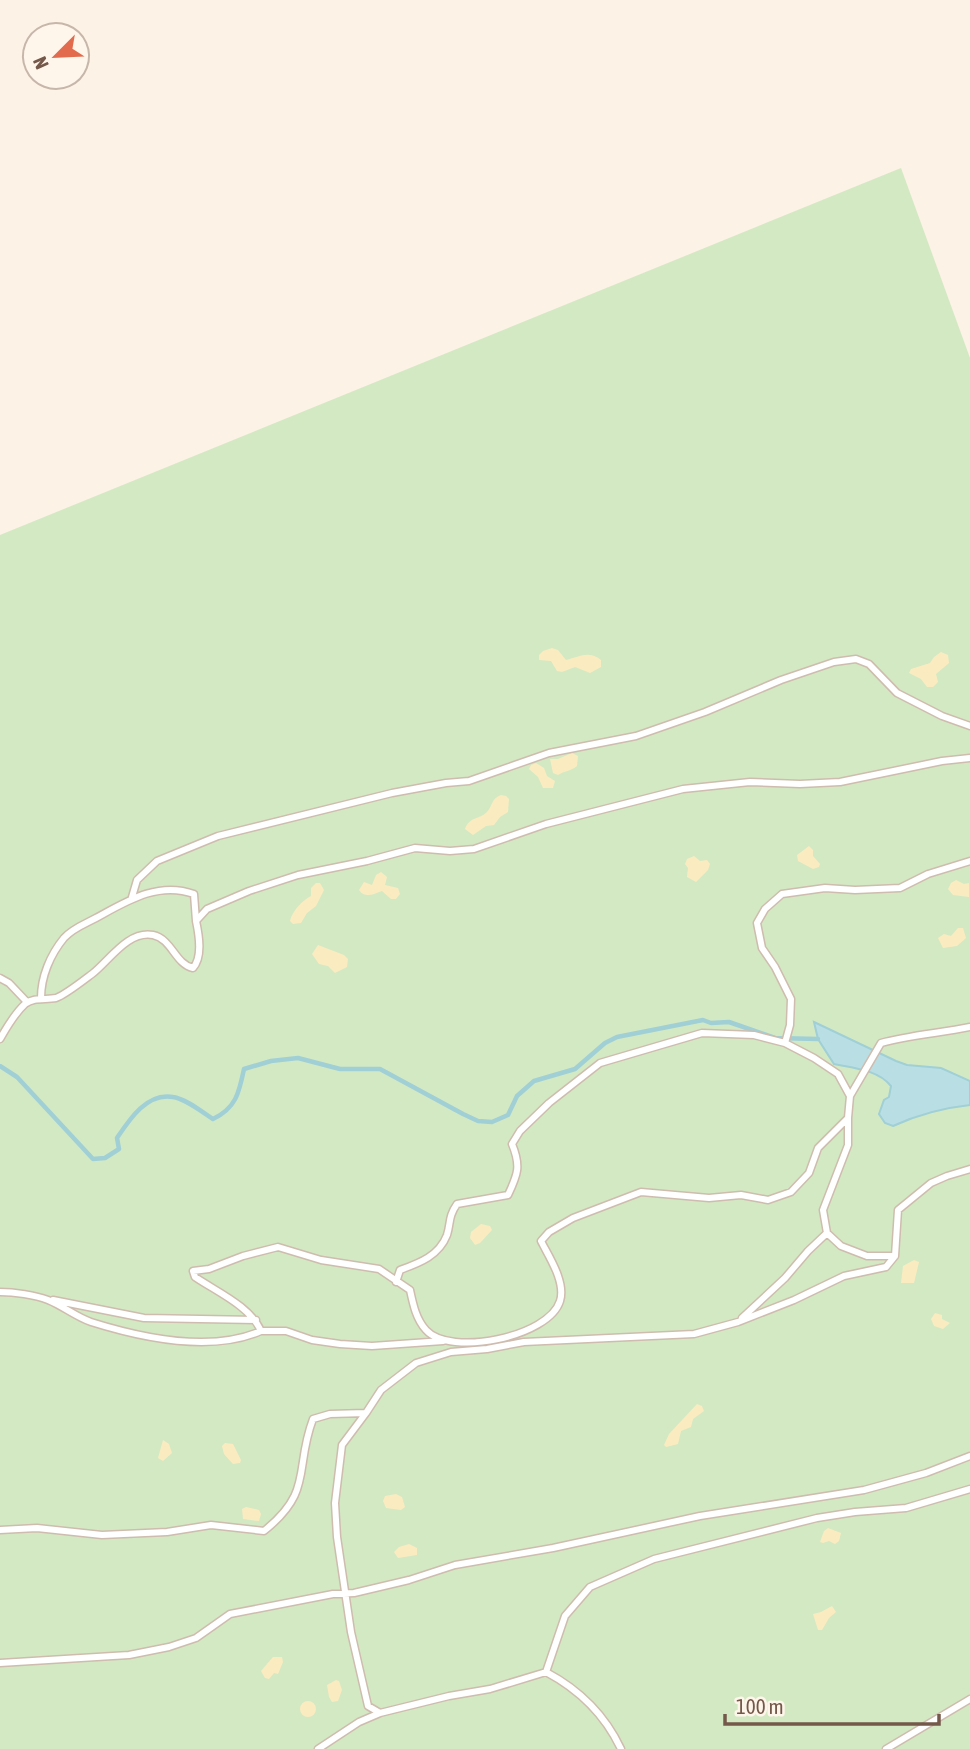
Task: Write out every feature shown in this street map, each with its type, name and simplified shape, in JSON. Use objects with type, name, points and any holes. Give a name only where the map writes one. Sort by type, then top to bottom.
[{"type":"lane","points":[[132,897],[137,880],[157,861],[218,836],[392,793],[469,780],[549,753],[636,736],[681,722],[781,680],[834,662],[856,659],[869,664],[897,693],[942,716],[970,726]]},
{"type":"lane","points":[[196,921],[206,909],[298,875],[415,848],[450,851],[474,849],[546,824],[683,789],[750,782],[841,782],[942,761],[970,758]]},
{"type":"lane","points":[[785,1043],[790,1025],[791,999],[762,948],[757,923],[765,909],[782,894],[825,888],[900,888],[928,874],[970,861]]},
{"type":"lane","points":[[0,1039],[27,1002],[41,998],[57,998],[92,974],[122,946],[137,937],[152,934],[164,940],[186,967],[193,968],[199,962],[194,894],[181,889],[153,891],[132,897],[82,924],[66,936],[51,956],[41,985],[41,998]]},
{"type":"lane","points":[[0,978],[9,983],[27,1002]]},
{"type":"lane","points":[[895,1256],[867,1256],[841,1247],[827,1233],[823,1210],[848,1145],[850,1096],[881,1042],[970,1027]]},
{"type":"lane","points":[[396,1282],[400,1270],[437,1252],[447,1235],[449,1215],[457,1204],[508,1195],[518,1174],[518,1158],[513,1144],[520,1131],[549,1103],[600,1063],[702,1033],[754,1035],[785,1043],[814,1058],[838,1074],[850,1096]]},
{"type":"lane","points":[[46,1299],[90,1321],[160,1339],[209,1343],[243,1339],[261,1331],[286,1331],[312,1340],[372,1346],[430,1340],[483,1342],[522,1334],[550,1317],[560,1301],[560,1283],[541,1241],[549,1231],[594,1209],[641,1192],[709,1198],[741,1195],[768,1199],[791,1192],[809,1173],[818,1148],[848,1118]]},
{"type":"lane","points":[[380,1713],[368,1706],[361,1683],[344,1593],[335,1503],[342,1445],[381,1391],[416,1363],[451,1352],[524,1342],[694,1334],[738,1322],[794,1300],[844,1276],[887,1267],[895,1256],[898,1210],[931,1183],[970,1169]]},
{"type":"lane","points":[[738,1322],[779,1284],[807,1251],[827,1233]]},
{"type":"lane","points":[[261,1331],[256,1320],[195,1277],[193,1270],[209,1269],[278,1247],[321,1260],[379,1269],[410,1290],[414,1311],[427,1332],[452,1341]]},
{"type":"lane","points":[[0,1292],[144,1318],[256,1320]]},
{"type":"lane","points":[[0,1530],[37,1528],[102,1535],[167,1532],[211,1525],[264,1531],[283,1516],[293,1502],[301,1479],[308,1433],[313,1419],[330,1414],[366,1413]]},
{"type":"lane","points":[[0,1663],[128,1655],[169,1647],[196,1638],[230,1614],[409,1580],[455,1565],[553,1548],[700,1516],[864,1490],[926,1474],[970,1456]]},
{"type":"lane","points":[[546,1672],[565,1616],[590,1587],[654,1559],[817,1518],[906,1508],[970,1489]]},
{"type":"lane","points":[[318,1749],[359,1722],[380,1713],[490,1689],[546,1672],[569,1684],[609,1724],[621,1749]]},
{"type":"lane","points":[[886,1749],[970,1699]]},
{"type":"green space","points":[[901,168],[970,358],[970,1749],[0,1749],[0,535]]},
{"type":"sand","points":[[552,648],[558,650],[566,660],[592,655],[601,660],[601,667],[590,673],[575,667],[557,671],[551,661],[539,660],[543,651]]},
{"type":"sand","points":[[941,652],[948,655],[949,663],[936,674],[938,682],[933,687],[927,687],[921,679],[909,673],[911,669],[930,663]]},
{"type":"sand","points":[[572,753],[578,756],[577,766],[558,775],[553,773],[550,759],[558,759]]},
{"type":"sand","points":[[536,763],[555,781],[553,788],[543,788],[538,777],[529,769]]},
{"type":"sand","points":[[501,795],[509,799],[508,812],[494,825],[486,826],[473,835],[465,829],[469,822],[487,812],[494,800]]},
{"type":"sand","points":[[809,846],[820,864],[813,869],[798,861],[797,855]]},
{"type":"sand","points":[[694,856],[700,861],[707,860],[710,864],[708,870],[696,882],[687,877],[688,868],[685,864],[687,859]]},
{"type":"sand","points":[[381,872],[387,877],[385,885],[398,888],[400,894],[396,899],[391,899],[382,891],[367,895],[359,890],[364,882],[372,885],[376,875]]},
{"type":"sand","points":[[956,880],[969,883],[969,897],[953,895],[948,889]]},
{"type":"sand","points":[[320,883],[324,890],[316,906],[307,913],[301,923],[293,924],[290,921],[293,913],[311,896],[311,888]]},
{"type":"sand","points":[[958,928],[963,928],[966,938],[957,946],[943,948],[938,938],[944,934],[951,936]]},
{"type":"sand","points":[[318,945],[344,955],[348,959],[347,967],[335,973],[328,966],[319,964],[312,954]]},
{"type":"sand","points":[[481,1224],[490,1226],[492,1230],[475,1245],[470,1238],[471,1232]]},
{"type":"sand","points":[[914,1260],[919,1262],[914,1283],[901,1283],[903,1266]]},
{"type":"sand","points":[[935,1313],[942,1315],[942,1319],[950,1323],[943,1329],[934,1326],[931,1319]]},
{"type":"sand","points":[[697,1404],[702,1406],[704,1411],[693,1419],[691,1427],[681,1431],[678,1444],[666,1447],[664,1445],[669,1434]]},
{"type":"sand","points":[[163,1440],[169,1444],[172,1453],[163,1461],[158,1458]]},
{"type":"sand","points":[[225,1443],[233,1444],[240,1463],[233,1464],[224,1454],[222,1446]]},
{"type":"sand","points":[[396,1494],[402,1497],[405,1507],[401,1510],[386,1508],[383,1501],[385,1496]]},
{"type":"sand","points":[[246,1507],[259,1510],[259,1521],[243,1519],[242,1509]]},
{"type":"sand","points":[[828,1528],[841,1533],[835,1544],[829,1541],[820,1542]]},
{"type":"sand","points":[[409,1544],[417,1548],[417,1555],[398,1558],[394,1552]]},
{"type":"sand","points":[[832,1606],[836,1612],[822,1630],[818,1630],[813,1614]]},
{"type":"sand","points":[[273,1657],[282,1657],[283,1662],[278,1674],[274,1673],[269,1679],[265,1678],[261,1671]]},
{"type":"sand","points":[[336,1680],[342,1690],[338,1701],[332,1702],[327,1685]]},
{"type":"sand","points":[[305,1701],[311,1701],[316,1709],[314,1715],[305,1717],[300,1712],[300,1706]]},
{"type":"water","points":[[814,1022],[896,1061],[907,1065],[941,1068],[970,1081],[970,1105],[931,1112],[893,1126],[885,1123],[879,1114],[884,1100],[889,1097],[891,1086],[873,1073],[834,1064],[818,1039]]},
{"type":"waterway","points":[[0,1066],[17,1077],[93,1159],[105,1158],[119,1149],[117,1138],[133,1116],[155,1099],[178,1098],[213,1119],[221,1115],[232,1105],[244,1069],[271,1061],[298,1058],[340,1069],[380,1069],[463,1114],[478,1121],[492,1122],[508,1115],[517,1096],[534,1081],[575,1069],[605,1043],[617,1037],[703,1020],[711,1023],[729,1022],[775,1038],[818,1039]]}]
